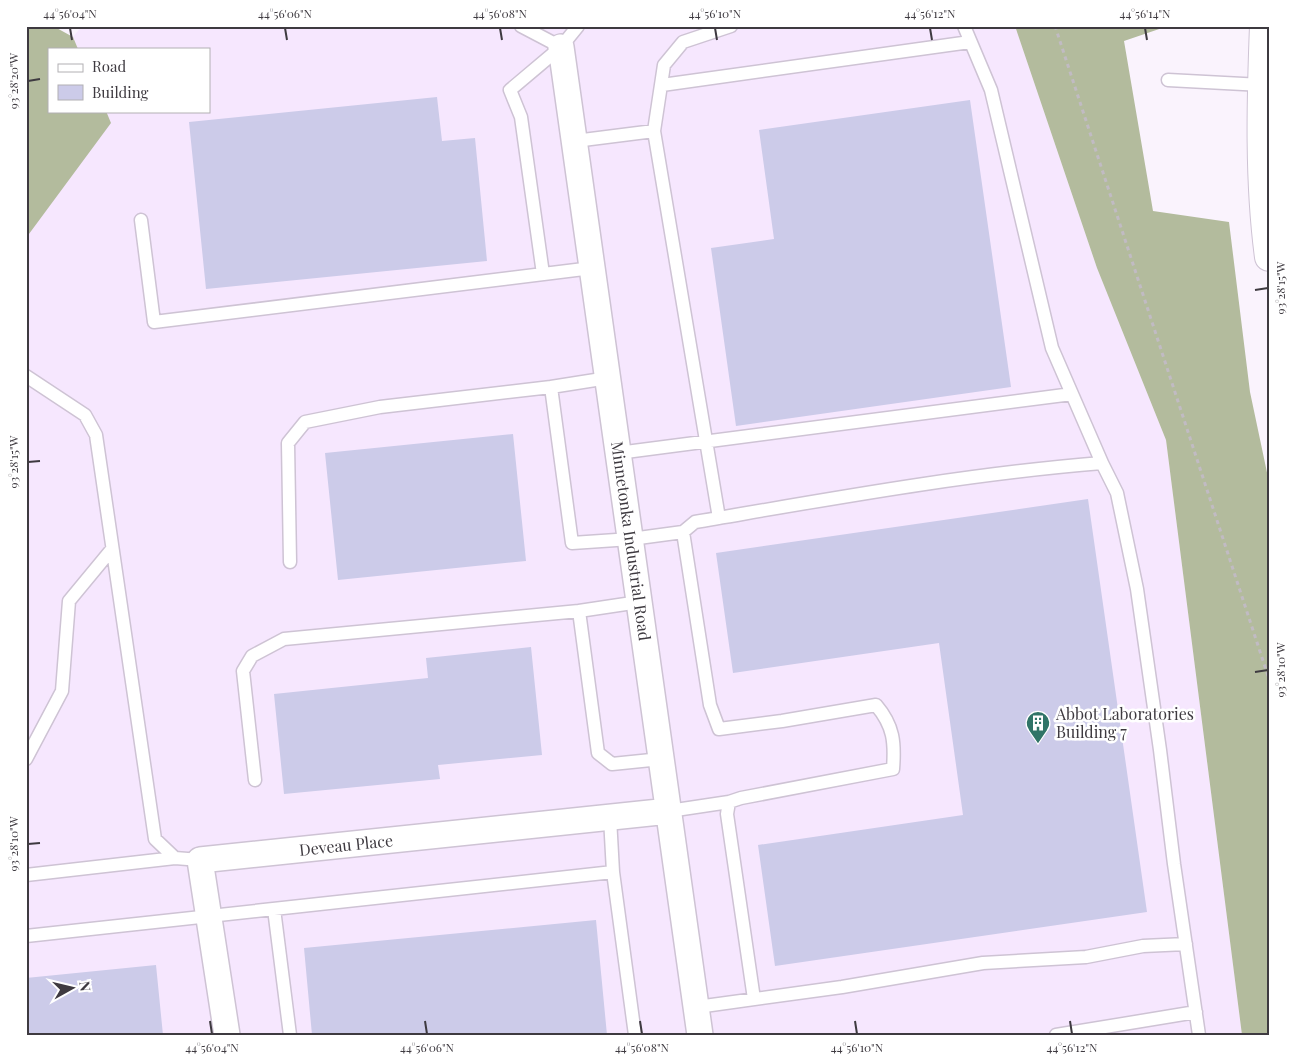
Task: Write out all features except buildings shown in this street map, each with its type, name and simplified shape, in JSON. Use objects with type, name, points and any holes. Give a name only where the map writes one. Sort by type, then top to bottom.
[{"type":"main road","points":[[1264,26],[1263,175],[1269,257]]},
{"type":"street","name":"Minnetonka Industrial Road","points":[[561,47],[700,1035]]},
{"type":"street","name":"Deveau Place","points":[[200,860],[669,811]]},
{"type":"street","points":[[200,860],[227,1035]]},
{"type":"lane","points":[[521,26],[561,47]]},
{"type":"lane","points":[[543,274],[521,118],[510,90],[561,47],[578,26]]},
{"type":"lane","points":[[719,518],[654,131],[664,65],[683,42],[731,26]]},
{"type":"lane","points":[[964,26],[991,90],[1052,348],[1117,493],[1137,589],[1199,1035]]},
{"type":"lane","points":[[662,85],[970,42]]},
{"type":"lane","points":[[1168,80],[1264,81]]},
{"type":"lane","points":[[574,141],[654,131]]},
{"type":"lane","points":[[141,220],[154,322],[592,268]]},
{"type":"lane","points":[[26,376],[85,415],[96,435],[155,839],[175,858]]},
{"type":"lane","points":[[290,562],[288,443],[305,422],[380,407],[551,387],[608,378]]},
{"type":"lane","points":[[551,387],[572,543],[630,540],[683,532],[696,522],[828,498],[1034,468],[1102,463]]},
{"type":"lane","points":[[618,453],[1072,394]]},
{"type":"lane","points":[[669,811],[728,808],[741,798],[893,769],[895,742],[886,716],[876,705],[782,721],[719,729],[710,704],[683,532]]},
{"type":"lane","points":[[26,759],[62,691],[69,601],[112,549]]},
{"type":"lane","points":[[255,780],[243,672],[252,656],[284,639],[579,611],[639,602]]},
{"type":"lane","points":[[579,611],[598,753],[612,764],[661,759]]},
{"type":"lane","points":[[728,808],[754,999]]},
{"type":"lane","points":[[610,818],[613,872],[635,1035]]},
{"type":"lane","points":[[26,875],[175,858],[200,860]]},
{"type":"lane","points":[[26,936],[613,872]]},
{"type":"lane","points":[[274,909],[290,1035]]},
{"type":"lane","points":[[697,1007],[842,987],[983,963],[1086,957],[1143,946],[1186,944]]},
{"type":"lane","points":[[1056,1035],[1196,1012]]},
{"type":"path","points":[[1055,26],[1269,679]]},
{"type":"shaded area","points":[[82,26],[1015,26],[1097,268],[1166,440],[1242,1035],[26,1035],[26,96],[48,112],[210,112],[210,48],[64,48]]},
{"type":"green space","points":[[26,26],[53,26],[73,37],[78,48],[48,48],[48,112],[106,112],[111,123],[26,238]]},
{"type":"green space","points":[[1015,26],[1168,26],[1124,41],[1153,211],[1229,222],[1250,392],[1269,482],[1269,1035],[1242,1035],[1166,440],[1097,268]]},
{"type":"place","name":"Abbot Laboratories Building 7","points":[[1038,744]]}]
